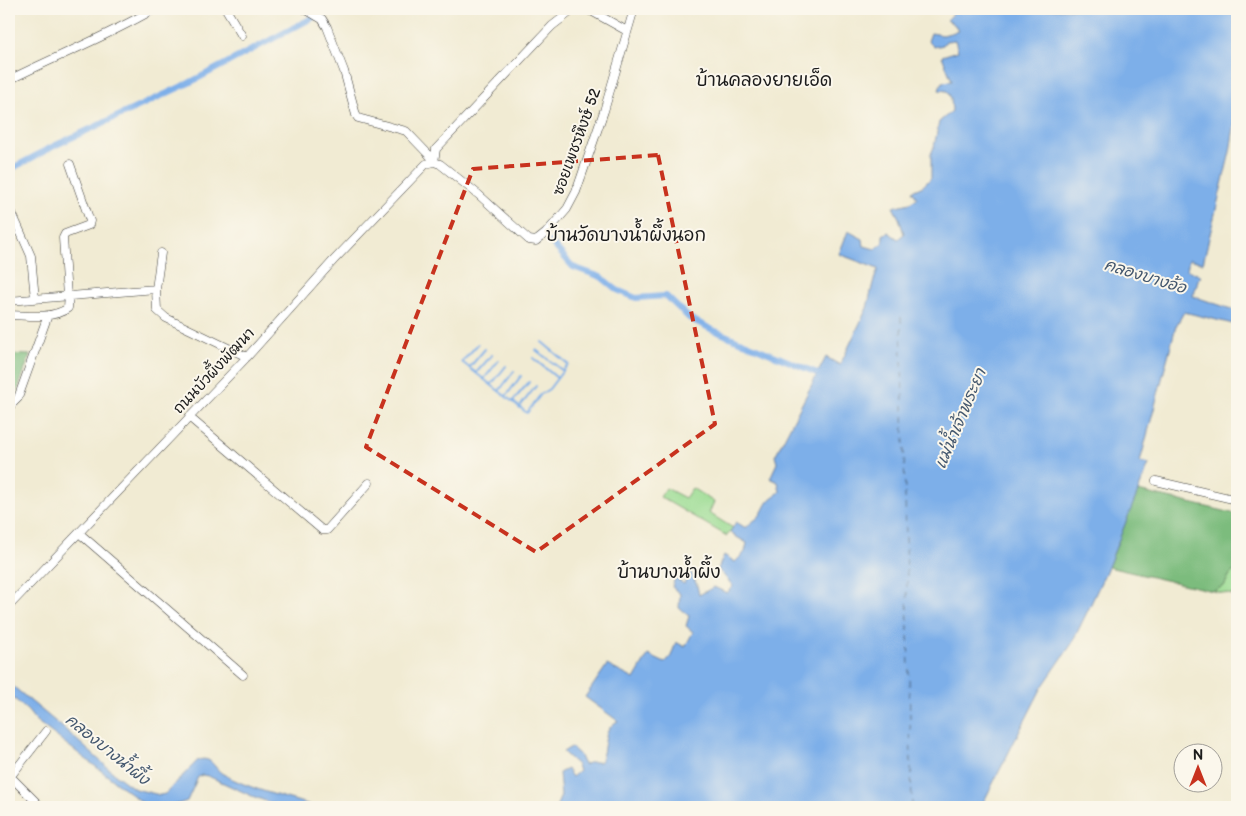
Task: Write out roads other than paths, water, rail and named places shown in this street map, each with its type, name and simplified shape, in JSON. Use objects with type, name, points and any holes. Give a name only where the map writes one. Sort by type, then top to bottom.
[{"type":"street","points":[[9,80],[124,26],[154,9]]},
{"type":"street","points":[[226,9],[242,36]]},
{"type":"street","points":[[436,163],[436,149],[552,26],[574,9]]},
{"type":"street","points":[[584,9],[627,31]]},
{"type":"street","name":"ซอยเพชรหึงษ์ 52","points":[[436,163],[479,195],[529,240],[536,241],[546,233],[567,209],[576,192],[604,111],[634,9]]},
{"type":"street","points":[[308,11],[322,19],[327,27],[344,70],[358,118],[406,131],[436,163]]},
{"type":"street","name":"ถนนบัวผึ้งพัฒนา","points":[[9,606],[247,357],[333,261],[426,164],[436,163]]},
{"type":"street","points":[[9,315],[33,317],[48,315],[66,310],[69,303],[63,238],[66,234],[89,225],[90,221],[70,164]]},
{"type":"street","points":[[9,206],[31,256],[35,299]]},
{"type":"street","points":[[161,254],[156,289],[157,310],[166,318],[247,357]]},
{"type":"street","points":[[9,301],[156,289]]},
{"type":"street","points":[[9,407],[18,398],[48,315]]},
{"type":"street","points":[[189,417],[322,530],[327,530],[369,483]]},
{"type":"street","points":[[1156,481],[1237,500]]},
{"type":"street","points":[[79,534],[243,675]]},
{"type":"street","points":[[41,807],[10,776],[46,731]]},
{"type":"water","points":[[954,9],[1237,9],[1237,108],[1230,152],[1203,263],[1189,259],[1187,270],[1200,275],[1193,296],[1237,311],[1237,325],[1184,312],[1176,326],[1140,462],[1149,464],[1108,567],[1071,645],[1042,687],[981,807],[556,807],[561,796],[559,773],[567,769],[572,777],[579,771],[577,765],[563,752],[571,747],[579,754],[584,765],[591,762],[600,762],[609,729],[618,721],[585,697],[607,665],[634,679],[648,655],[665,663],[671,656],[676,642],[685,647],[693,632],[686,626],[689,616],[679,608],[680,594],[672,587],[675,578],[684,584],[689,569],[697,585],[699,595],[714,587],[727,593],[733,586],[718,569],[724,555],[735,562],[745,552],[747,543],[730,532],[736,522],[746,528],[761,514],[770,499],[780,492],[778,482],[770,478],[777,463],[775,456],[826,357],[840,365],[867,308],[878,269],[839,254],[848,231],[863,239],[864,246],[875,249],[883,243],[883,235],[888,232],[898,239],[904,234],[893,207],[910,203],[917,198],[912,191],[923,186],[931,178],[931,154],[939,122],[952,111],[951,98],[947,91],[939,90],[942,82],[952,81],[942,56],[958,51],[955,40],[946,41],[943,45],[934,47],[928,41],[931,33],[943,35],[958,31],[955,25],[947,20],[952,15]]},
{"type":"water","points":[[9,683],[116,775],[135,789],[160,795],[165,794],[198,760],[203,759],[210,761],[223,774],[243,784],[314,807],[282,807],[202,775],[198,777],[187,801],[165,806],[143,803],[35,720],[9,694]]},
{"type":"waterway","points":[[9,170],[56,145],[189,83],[329,9]]},
{"type":"waterway","points":[[551,242],[573,267],[601,277],[617,290],[636,298],[666,296],[689,318],[713,330],[824,376]]},
{"type":"waterway","points":[[478,344],[462,362],[527,413],[568,364],[542,342]]},
{"type":"waterway","points":[[469,368],[485,349]]},
{"type":"waterway","points":[[536,350],[563,371]]},
{"type":"waterway","points":[[476,373],[492,355]]},
{"type":"waterway","points":[[533,358],[557,378]]},
{"type":"waterway","points":[[484,379],[499,360]]},
{"type":"waterway","points":[[491,385],[506,366]]},
{"type":"waterway","points":[[499,391],[514,371]]},
{"type":"waterway","points":[[506,396],[521,376]]},
{"type":"waterway","points":[[513,401],[529,382]]},
{"type":"waterway","points":[[519,408],[536,386]]},
{"type":"district","name":"บ้านคลองยายเอ็ด","points":[[764,80]]},
{"type":"district","name":"บ้านวัดบางน้ำผึ้งนอก","points":[[626,235]]},
{"type":"district","name":"บ้านบางน้ำผึ้ง","points":[[669,572]]},
{"type":"water label","name":"คลองบางอ้อ","points":[[1145,277]]},
{"type":"water label","name":"แม่น้ำเจ้าพระยา","points":[[961,419]]},
{"type":"water label","name":"คลองบางน้ำผึ้ง","points":[[107,750]]}]
